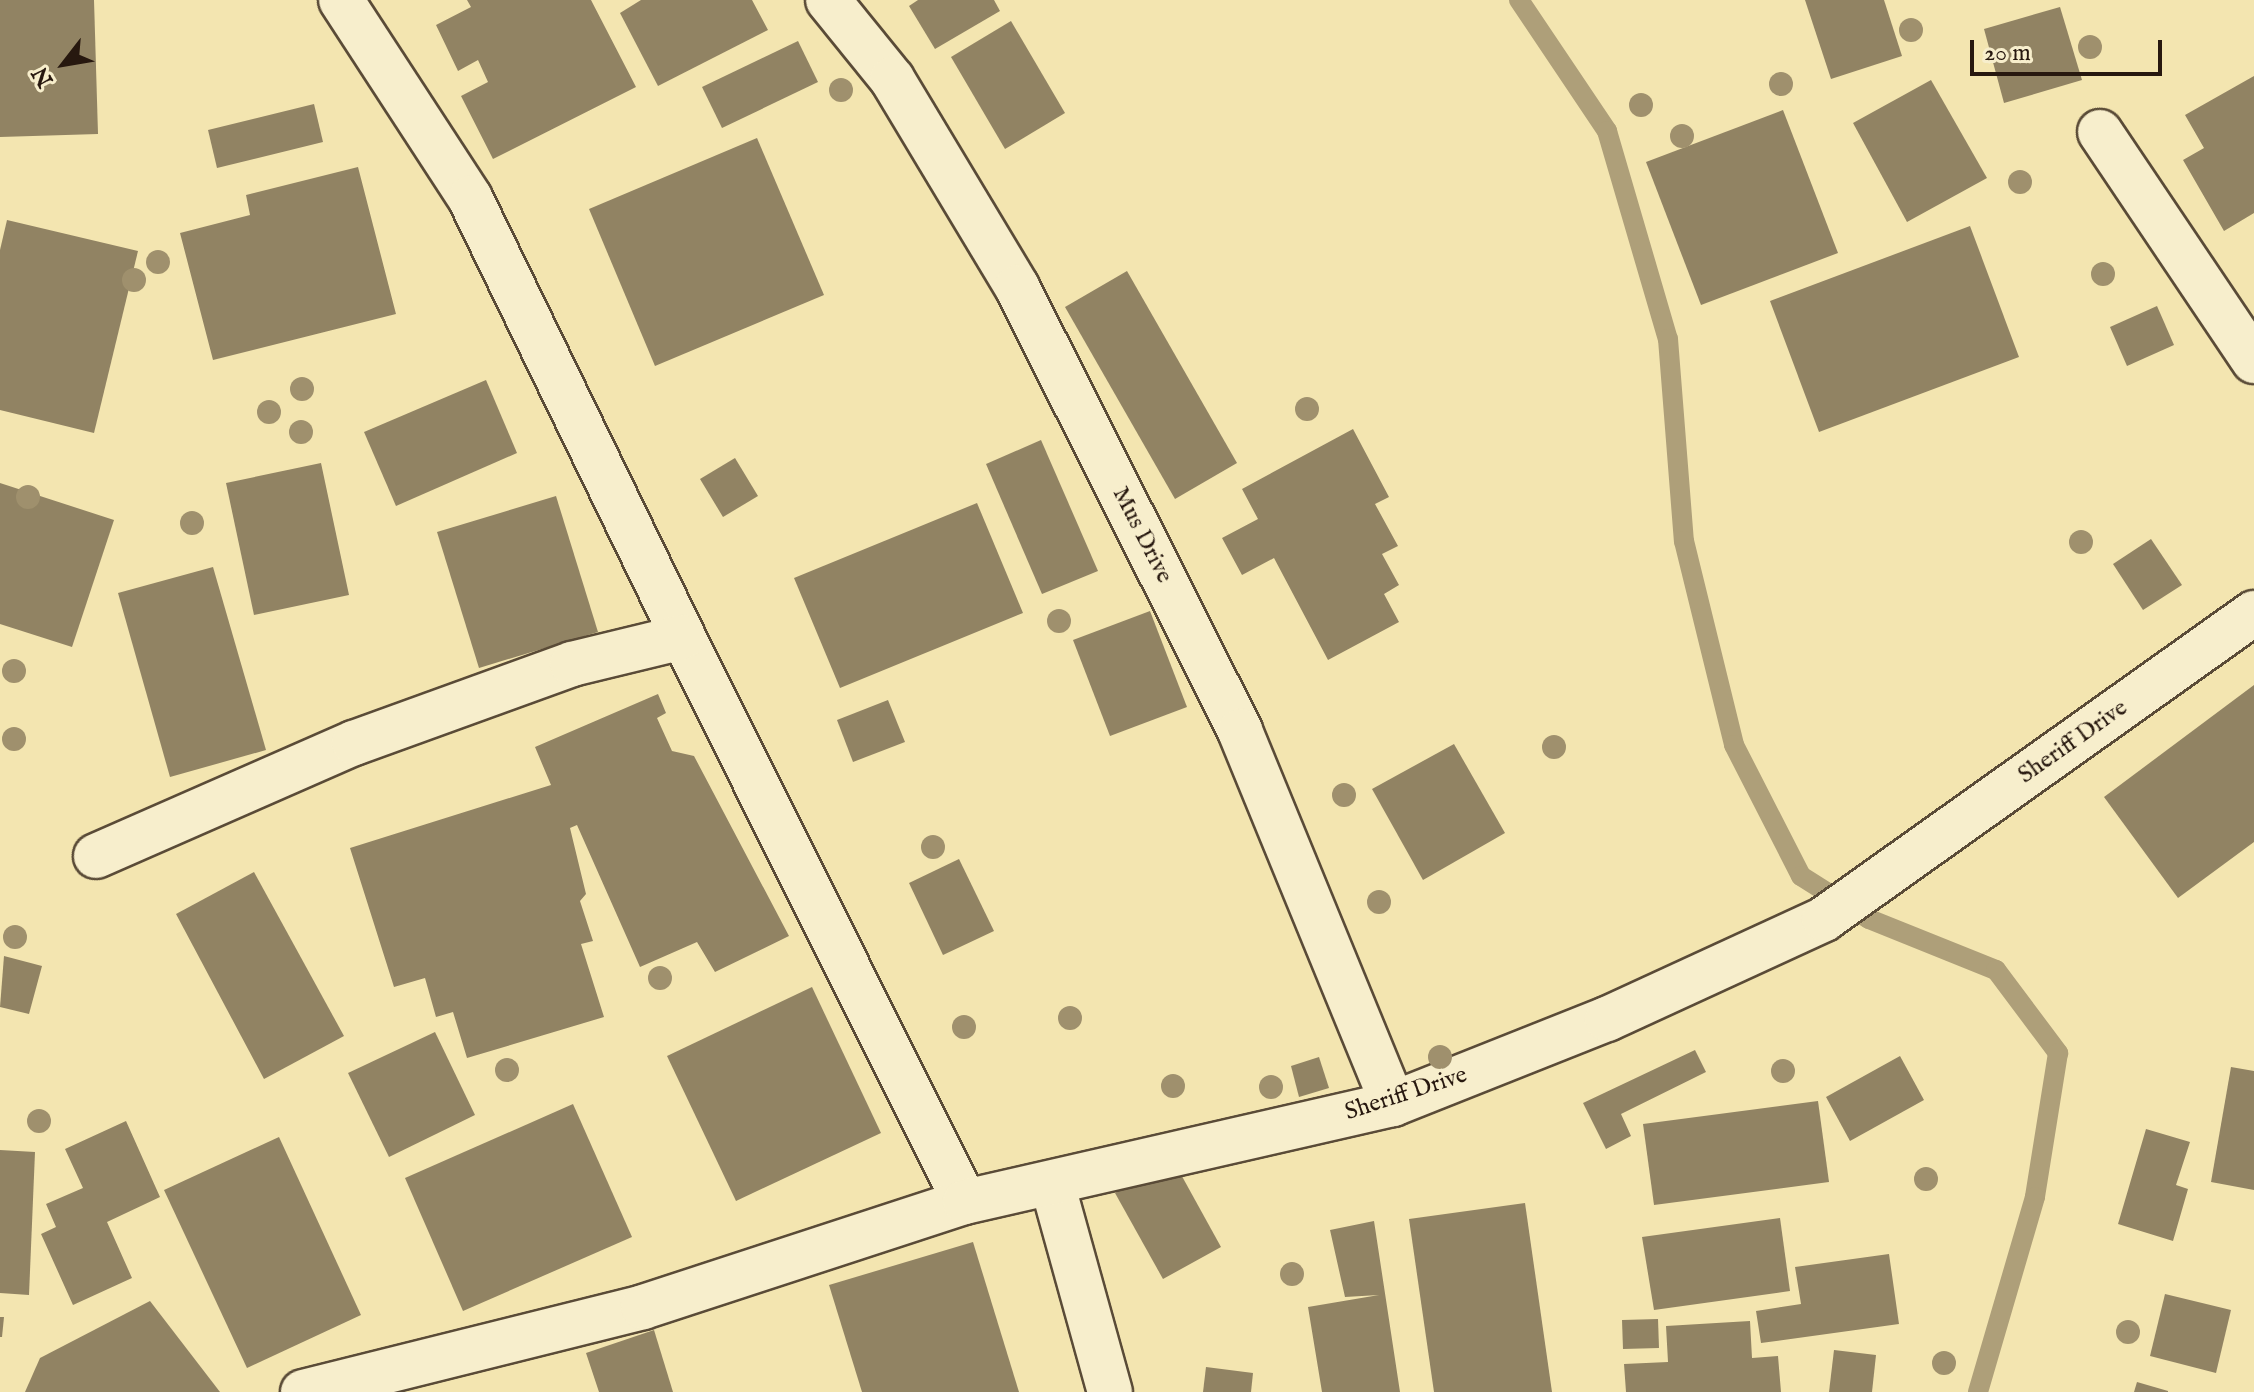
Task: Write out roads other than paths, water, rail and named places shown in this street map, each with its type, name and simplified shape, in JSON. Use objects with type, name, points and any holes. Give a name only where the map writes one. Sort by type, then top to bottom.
[{"type":"street","points":[[341,0],[470,198],[683,637],[965,1202]]},
{"type":"street","name":"Mus Drive","points":[[828,0],[892,79],[1017,287],[1240,731],[1393,1104]]},
{"type":"street","points":[[2100,132],[2254,361]]},
{"type":"street","name":"Sheriff Drive","points":[[303,1392],[643,1307],[965,1202],[1393,1104],[1607,1019],[1824,919],[2254,613]]},
{"type":"street","points":[[96,856],[368,738],[572,664],[683,637]]},
{"type":"street","points":[[1052,1183],[1110,1392]]},
{"type":"waterway","points":[[1519,0],[1607,131],[1668,339],[1684,541],[1734,745],[1801,876],[1869,919],[1996,970],[2058,1053],[2035,1197],[1978,1392]]}]
